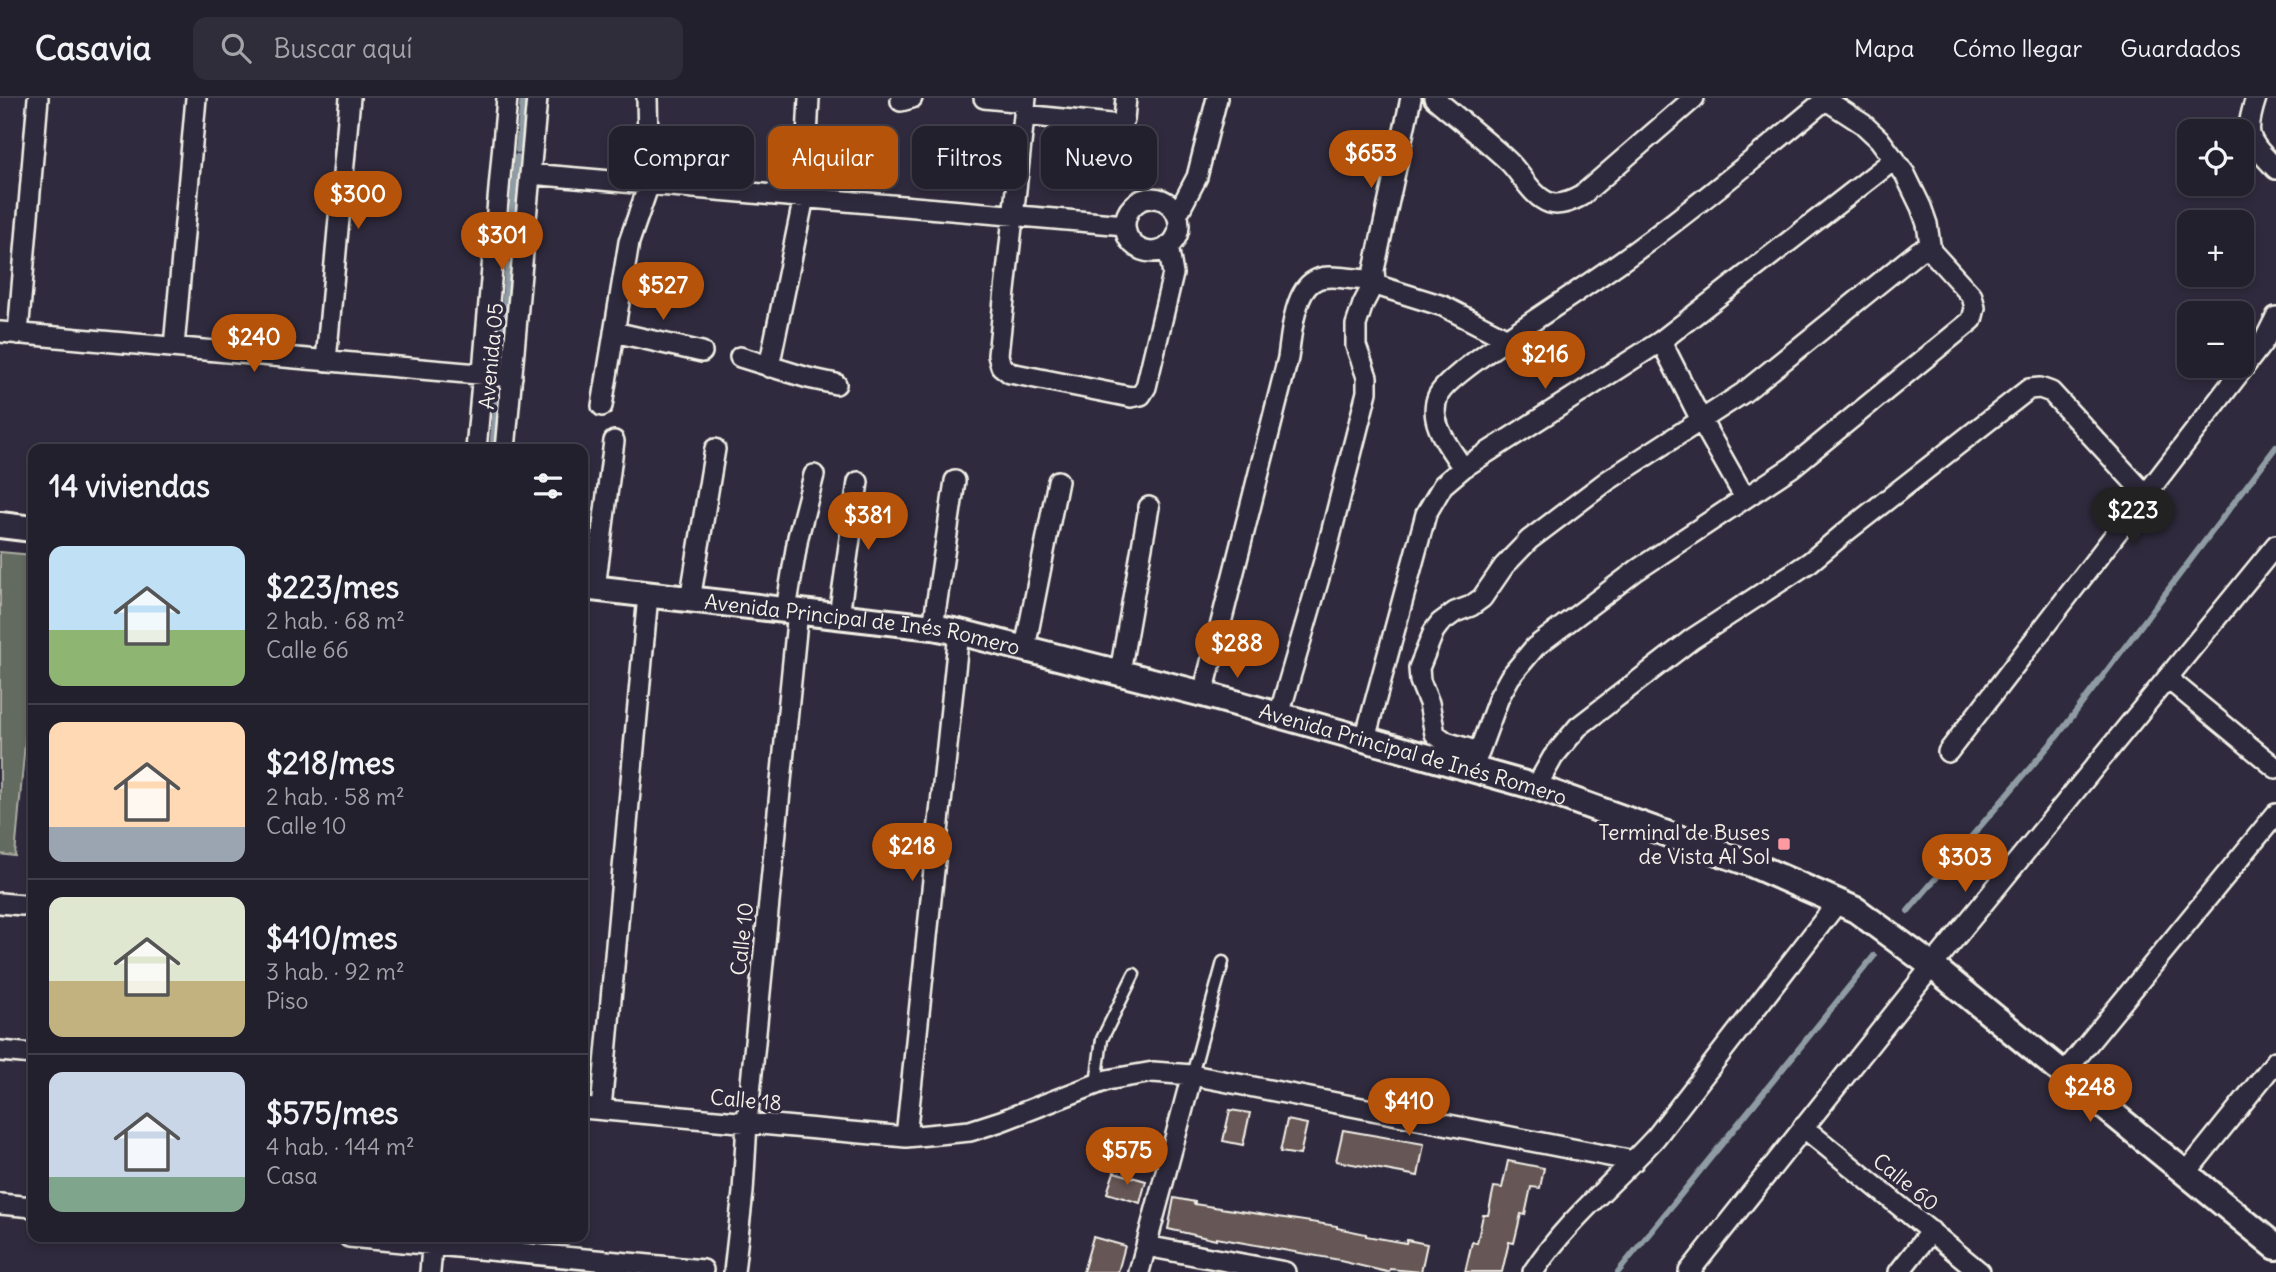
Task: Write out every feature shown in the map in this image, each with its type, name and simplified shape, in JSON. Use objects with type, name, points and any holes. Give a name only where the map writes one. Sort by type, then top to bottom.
[{"type":"street","points":[[38,98],[9,333],[512,377]]},
{"type":"street","points":[[174,346],[196,98]]},
{"type":"street","points":[[326,361],[350,98]]},
{"type":"street","name":"Avenida 05","points":[[477,444],[507,98]]},
{"type":"street","name":"Avenida 05","points":[[506,444],[537,98]]},
{"type":"street","points":[[647,98],[648,126]]},
{"type":"street","points":[[769,367],[804,197],[809,98]]},
{"type":"street","points":[[984,98],[1120,125],[1124,119],[1126,98]]},
{"type":"street","points":[[1177,215],[1197,177],[1217,98]]},
{"type":"street","points":[[1279,715],[1324,561],[1367,392],[1367,377],[1356,346],[1356,326],[1363,304],[1375,281],[1374,270],[1411,98]]},
{"type":"street","points":[[1434,98],[1510,163],[1534,191],[1549,203],[1568,202],[1581,196],[1694,98]]},
{"type":"street","points":[[2256,98],[2247,128],[2250,138],[2276,169]]},
{"type":"street","points":[[1463,468],[1440,432],[1436,414],[1437,398],[1445,386],[1507,339],[1634,252],[1824,99],[1863,124],[1895,159],[1921,207],[1931,251]]},
{"type":"street","points":[[1025,105],[998,355],[1000,366],[1010,373],[1131,397],[1141,395],[1146,387],[1173,274],[1168,246]]},
{"type":"street","points":[[1366,739],[1426,513],[1443,485],[1463,468],[1661,341],[1895,159]]},
{"type":"street","points":[[530,174],[609,181]]},
{"type":"street","points":[[602,406],[629,242],[647,189]]},
{"type":"street","points":[[709,189],[1125,225]]},
{"type":"street","points":[[1147,198],[1162,200],[1173,208],[1177,215],[1178,232],[1168,246],[1154,252],[1140,249],[1129,239],[1125,225],[1129,211],[1140,201],[1147,198]]},
{"type":"street","points":[[1919,251],[1931,251],[1972,296],[1975,308],[1972,320],[1792,467],[1637,570],[1535,647],[1510,677],[1499,697],[1476,760],[1435,734],[1419,668],[1434,631],[1447,617],[1482,598],[1504,566],[1529,540],[1607,481],[1743,393],[1919,251]]},
{"type":"street","points":[[1203,694],[1288,358],[1294,321],[1301,296],[1308,285],[1320,278],[1375,281],[1382,288],[1443,306],[1507,339]]},
{"type":"street","points":[[1948,752],[2264,341],[2276,317]]},
{"type":"street","points":[[614,332],[702,352]]},
{"type":"street","points":[[1661,341],[1745,498]]},
{"type":"street","points":[[740,357],[836,384]]},
{"type":"street","points":[[1536,787],[1553,757],[1578,727],[1692,639],[1810,562],[2029,389],[2040,388],[2051,392],[2147,496]]},
{"type":"street","points":[[589,588],[614,441]]},
{"type":"street","points":[[690,600],[715,449]]},
{"type":"street","name":"Calle 10","points":[[733,1272],[743,1192],[798,537],[814,475]]},
{"type":"street","points":[[933,627],[955,481]]},
{"type":"street","points":[[1025,648],[1058,481]]},
{"type":"street","points":[[839,616],[858,482]]},
{"type":"street","points":[[1120,673],[1149,507]]},
{"type":"street","points":[[0,525],[28,528]]},
{"type":"street","points":[[1689,1272],[1932,966],[2276,545]]},
{"type":"street","name":"Avenida Principal de Inés Romero","points":[[589,588],[792,610],[959,632],[1366,739],[1476,760],[1536,787],[1751,864],[1847,906],[1932,966],[2276,1247]]},
{"type":"street","points":[[592,1109],[648,595]]},
{"type":"street","points":[[906,1138],[959,632]]},
{"type":"street","points":[[2167,678],[2276,768]]},
{"type":"street","points":[[2064,1073],[2276,814]]},
{"type":"street","points":[[0,902],[28,905]]},
{"type":"street","points":[[1533,1272],[1576,1216],[1656,1137],[1847,906]]},
{"type":"street","points":[[0,1051],[28,1054]]},
{"type":"street","points":[[2186,1173],[2276,1062]]},
{"type":"street","name":"Calle 18","points":[[592,1109],[906,1138],[970,1131],[1107,1080],[1153,1072],[1192,1075],[1634,1161]]},
{"type":"street","points":[[1139,1272],[1192,1075]]},
{"type":"street","name":"Calle 60","points":[[1803,1127],[1980,1272]]},
{"type":"street","points":[[0,1204],[28,1207]]},
{"type":"street","points":[[1899,1272],[1931,1231]]},
{"type":"street","points":[[429,1272],[432,1242]]},
{"type":"street","points":[[441,1242],[703,1270]]},
{"type":"street","points":[[1146,1246],[1285,1272]]},
{"type":"lane","points":[[1192,1075],[1223,962]]},
{"type":"lane","points":[[1096,1084],[1102,1039],[1134,974]]},
{"type":"shaded area","points":[[0,552],[28,555],[28,709],[15,856],[0,854]]},
{"type":"building","points":[[1230,1110],[1250,1113],[1243,1145],[1223,1141]]},
{"type":"building","points":[[1287,1120],[1307,1124],[1300,1155],[1280,1152]]},
{"type":"building","points":[[1343,1130],[1424,1144],[1418,1176],[1336,1161]]},
{"type":"building","points":[[1508,1161],[1544,1168],[1540,1188],[1531,1187],[1525,1215],[1521,1214],[1514,1243],[1509,1242],[1502,1272],[1465,1272],[1472,1242],[1477,1243],[1483,1215],[1488,1215],[1494,1187],[1502,1188]]},
{"type":"building","points":[[1114,1172],[1146,1181],[1140,1203],[1107,1193]]},
{"type":"building","points":[[1174,1198],[1195,1202],[1194,1204],[1337,1226],[1366,1236],[1427,1244],[1421,1272],[1390,1269],[1387,1272],[1340,1260],[1216,1240],[1168,1229]]},
{"type":"building","points":[[1093,1237],[1125,1246],[1118,1272],[1083,1272]]},
{"type":"waterway","points":[[518,150],[523,99]]},
{"type":"waterway","points":[[508,258],[517,157]]},
{"type":"waterway","points":[[500,351],[508,265]]},
{"type":"waterway","points":[[493,444],[497,397]]},
{"type":"waterway","points":[[1908,911],[2059,734],[2276,447]]},
{"type":"waterway","points":[[1618,1272],[1874,956]]},
{"type":"place","name":"Terminal de Buses de Vista Al Sol","points":[[1784,844]]}]
